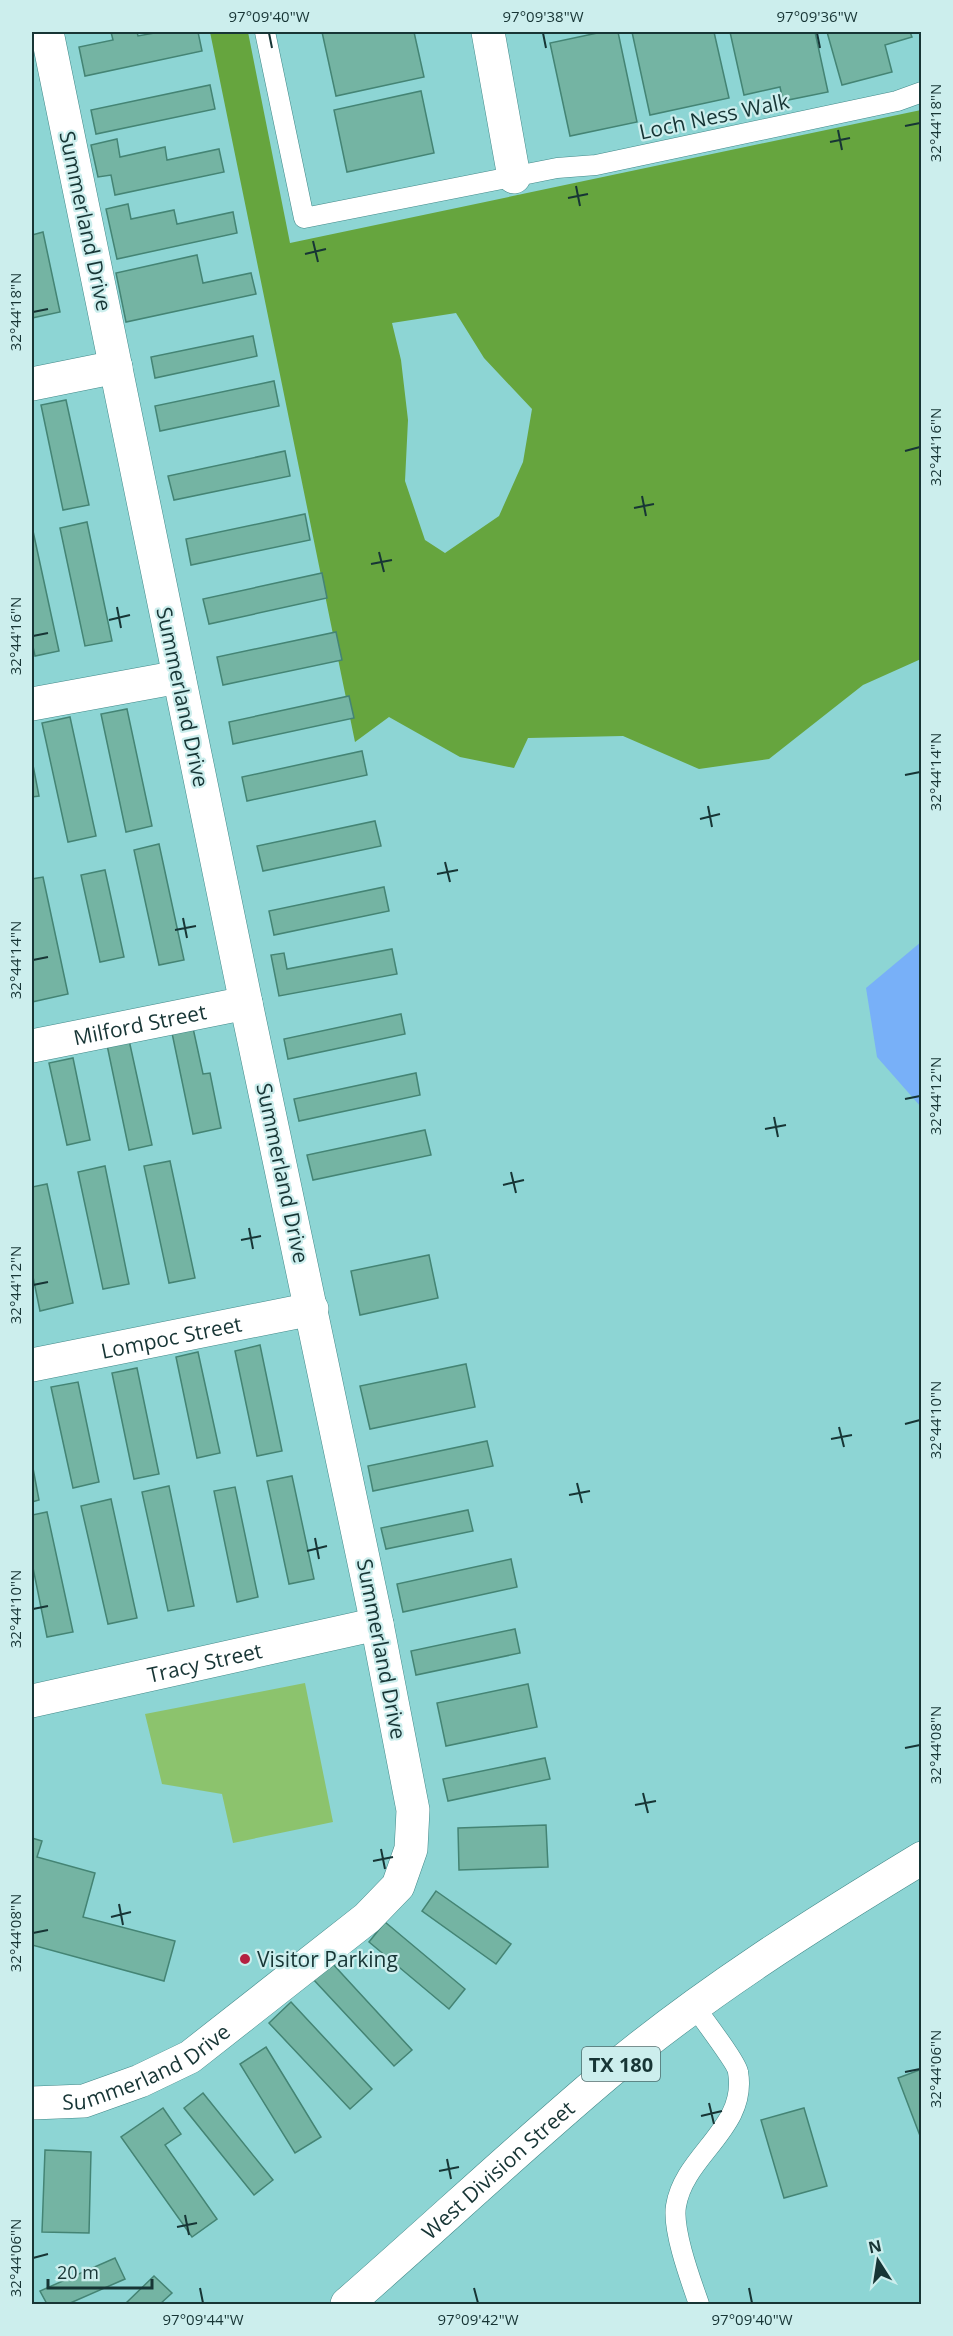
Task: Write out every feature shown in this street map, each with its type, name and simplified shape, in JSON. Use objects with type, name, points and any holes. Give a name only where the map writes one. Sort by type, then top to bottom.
[{"type":"street","points":[[488,32],[514,177]]},
{"type":"street","name":"Summerland Drive","points":[[32,2103],[84,2101],[141,2081],[190,2057],[367,1917],[398,1886],[411,1849],[413,1810],[377,1624],[246,1003],[116,367],[43,49]]},
{"type":"street","points":[[32,384],[116,367]]},
{"type":"street","points":[[32,704],[179,677]]},
{"type":"street","name":"Milford Street","points":[[32,1046],[246,1003]]},
{"type":"street","name":"Lompoc Street","points":[[32,1365],[312,1309]]},
{"type":"street","name":"Tracy Street","points":[[32,1701],[377,1624]]},
{"type":"street","name":"West Division Street","points":[[347,2304],[609,2073],[727,1983],[842,1906],[921,1858]]},
{"type":"lane","name":"Loch Ness Walk","points":[[265,32],[304,218],[557,168],[608,163],[897,101],[921,92]]},
{"type":"lane","points":[[695,2007],[738,2070],[739,2095],[734,2111],[719,2136],[695,2162],[680,2188],[675,2209],[678,2235],[699,2304]]},
{"type":"green space","points":[[210,32],[248,32],[290,243],[921,110],[921,659],[863,685],[769,759],[699,769],[623,736],[528,738],[514,768],[460,757],[389,717],[355,742]],"holes":[[[456,313],[484,358],[532,409],[523,462],[499,516],[445,553],[425,540],[405,481],[408,420],[401,360],[392,323]]]},
{"type":"green space","points":[[305,1683],[333,1822],[233,1843],[222,1794],[162,1784],[145,1714]]},
{"type":"water","points":[[921,942],[921,1107],[877,1057],[866,988]]},
{"type":"building","points":[[111,32],[137,32],[138,36],[160,32],[198,32],[202,51],[85,76],[79,47],[113,40]]},
{"type":"building","points":[[322,32],[414,32],[424,77],[336,96]]},
{"type":"building","points":[[602,32],[618,32],[637,122],[570,136],[550,43]]},
{"type":"building","points":[[632,32],[714,32],[729,98],[650,115]]},
{"type":"building","points":[[730,32],[815,32],[828,92],[783,101],[780,87],[744,95]]},
{"type":"building","points":[[827,32],[910,32],[912,37],[885,45],[892,72],[842,85]]},
{"type":"building","points":[[210,85],[215,109],[96,134],[91,110]]},
{"type":"building","points":[[421,91],[434,153],[347,172],[334,110]]},
{"type":"building","points":[[117,139],[120,157],[165,147],[167,160],[219,149],[224,172],[115,195],[111,175],[98,177],[91,145]]},
{"type":"building","points":[[128,204],[131,219],[174,210],[177,224],[233,212],[237,233],[117,259],[106,209]]},
{"type":"building","points":[[43,232],[60,312],[32,318],[32,235]]},
{"type":"building","points":[[197,255],[203,283],[251,273],[256,294],[126,322],[116,273]]},
{"type":"building","points":[[253,336],[257,356],[155,378],[151,357]]},
{"type":"building","points":[[274,381],[279,406],[160,431],[155,406]]},
{"type":"building","points":[[66,400],[89,505],[63,510],[41,405]]},
{"type":"building","points":[[285,451],[290,476],[174,500],[168,476]]},
{"type":"building","points":[[305,514],[310,540],[191,565],[186,539]]},
{"type":"building","points":[[87,522],[112,641],[85,646],[60,528]]},
{"type":"building","points":[[33,531],[59,651],[35,656],[32,642]]},
{"type":"building","points":[[322,573],[327,598],[209,624],[203,599]]},
{"type":"building","points":[[336,632],[342,660],[223,685],[217,657]]},
{"type":"building","points":[[349,696],[354,718],[233,744],[229,722]]},
{"type":"building","points":[[127,709],[152,826],[126,832],[101,714]]},
{"type":"building","points":[[70,717],[96,836],[68,842],[42,723]]},
{"type":"building","points":[[362,751],[367,775],[247,801],[242,777]]},
{"type":"building","points":[[32,760],[39,796],[32,797]]},
{"type":"building","points":[[375,821],[381,846],[263,871],[257,846]]},
{"type":"building","points":[[159,844],[184,960],[159,965],[134,850]]},
{"type":"building","points":[[105,870],[124,957],[100,962],[81,875]]},
{"type":"building","points":[[43,877],[68,994],[32,1002],[32,879]]},
{"type":"building","points":[[384,887],[389,911],[274,935],[269,911]]},
{"type":"building","points":[[392,949],[397,974],[279,996],[271,955],[284,953],[287,969]]},
{"type":"building","points":[[401,1014],[405,1034],[288,1059],[284,1039]]},
{"type":"building","points":[[193,1028],[203,1074],[210,1073],[221,1128],[193,1134],[172,1033]]},
{"type":"building","points":[[129,1040],[152,1145],[129,1150],[107,1045]]},
{"type":"building","points":[[73,1058],[90,1140],[67,1145],[49,1063]]},
{"type":"building","points":[[416,1073],[420,1095],[299,1121],[294,1099]]},
{"type":"building","points":[[425,1130],[431,1155],[313,1180],[307,1155]]},
{"type":"building","points":[[170,1161],[195,1278],[169,1283],[144,1166]]},
{"type":"building","points":[[105,1166],[129,1284],[103,1289],[78,1172]]},
{"type":"building","points":[[47,1184],[73,1303],[40,1311],[32,1272],[32,1187]]},
{"type":"building","points":[[429,1255],[438,1298],[360,1315],[351,1271]]},
{"type":"building","points":[[260,1345],[282,1451],[257,1456],[235,1351]]},
{"type":"building","points":[[198,1352],[220,1453],[197,1458],[176,1357]]},
{"type":"building","points":[[466,1364],[475,1407],[370,1429],[360,1386]]},
{"type":"building","points":[[137,1368],[159,1474],[134,1479],[112,1373]]},
{"type":"building","points":[[78,1382],[99,1482],[73,1488],[51,1387]]},
{"type":"building","points":[[487,1441],[493,1466],[373,1491],[368,1466]]},
{"type":"building","points":[[32,1463],[39,1500],[32,1502]]},
{"type":"building","points":[[292,1476],[314,1579],[289,1584],[267,1481]]},
{"type":"building","points":[[169,1486],[194,1606],[168,1611],[142,1492]]},
{"type":"building","points":[[235,1487],[258,1597],[237,1602],[214,1491]]},
{"type":"building","points":[[111,1499],[137,1618],[108,1624],[81,1506]]},
{"type":"building","points":[[468,1510],[473,1531],[386,1549],[381,1528]]},
{"type":"building","points":[[47,1512],[73,1632],[47,1637],[32,1563],[32,1515]]},
{"type":"building","points":[[511,1559],[517,1587],[403,1612],[397,1584]]},
{"type":"building","points":[[515,1629],[520,1653],[416,1675],[411,1651]]},
{"type":"building","points":[[528,1684],[537,1727],[446,1746],[437,1703]]},
{"type":"building","points":[[545,1758],[550,1779],[448,1801],[443,1779]]},
{"type":"building","points":[[546,1825],[548,1867],[459,1870],[458,1828]]},
{"type":"building","points":[[32,1838],[42,1841],[37,1857],[95,1873],[83,1917],[175,1941],[164,1981],[32,1945]]},
{"type":"building","points":[[436,1891],[511,1944],[496,1964],[422,1911]]},
{"type":"building","points":[[385,1922],[465,1989],[449,2009],[369,1942]]},
{"type":"building","points":[[331,1962],[412,2050],[394,2066],[313,1979]]},
{"type":"building","points":[[291,2002],[372,2089],[350,2109],[269,2023]]},
{"type":"building","points":[[266,2047],[321,2137],[295,2153],[240,2064]]},
{"type":"building","points":[[922,2069],[922,2141],[898,2078]]},
{"type":"building","points":[[203,2093],[273,2180],[254,2195],[184,2108]]},
{"type":"building","points":[[163,2108],[181,2134],[165,2145],[217,2219],[192,2237],[121,2137]]},
{"type":"building","points":[[804,2108],[827,2186],[784,2198],[761,2120]]},
{"type":"building","points":[[45,2150],[91,2152],[89,2233],[42,2232]]},
{"type":"building","points":[[115,2258],[125,2279],[68,2304],[47,2304],[40,2291]]},
{"type":"building","points":[[154,2276],[172,2293],[160,2304],[125,2304]]},
{"type":"place","name":"Visitor Parking","points":[[245,1959]]}]
